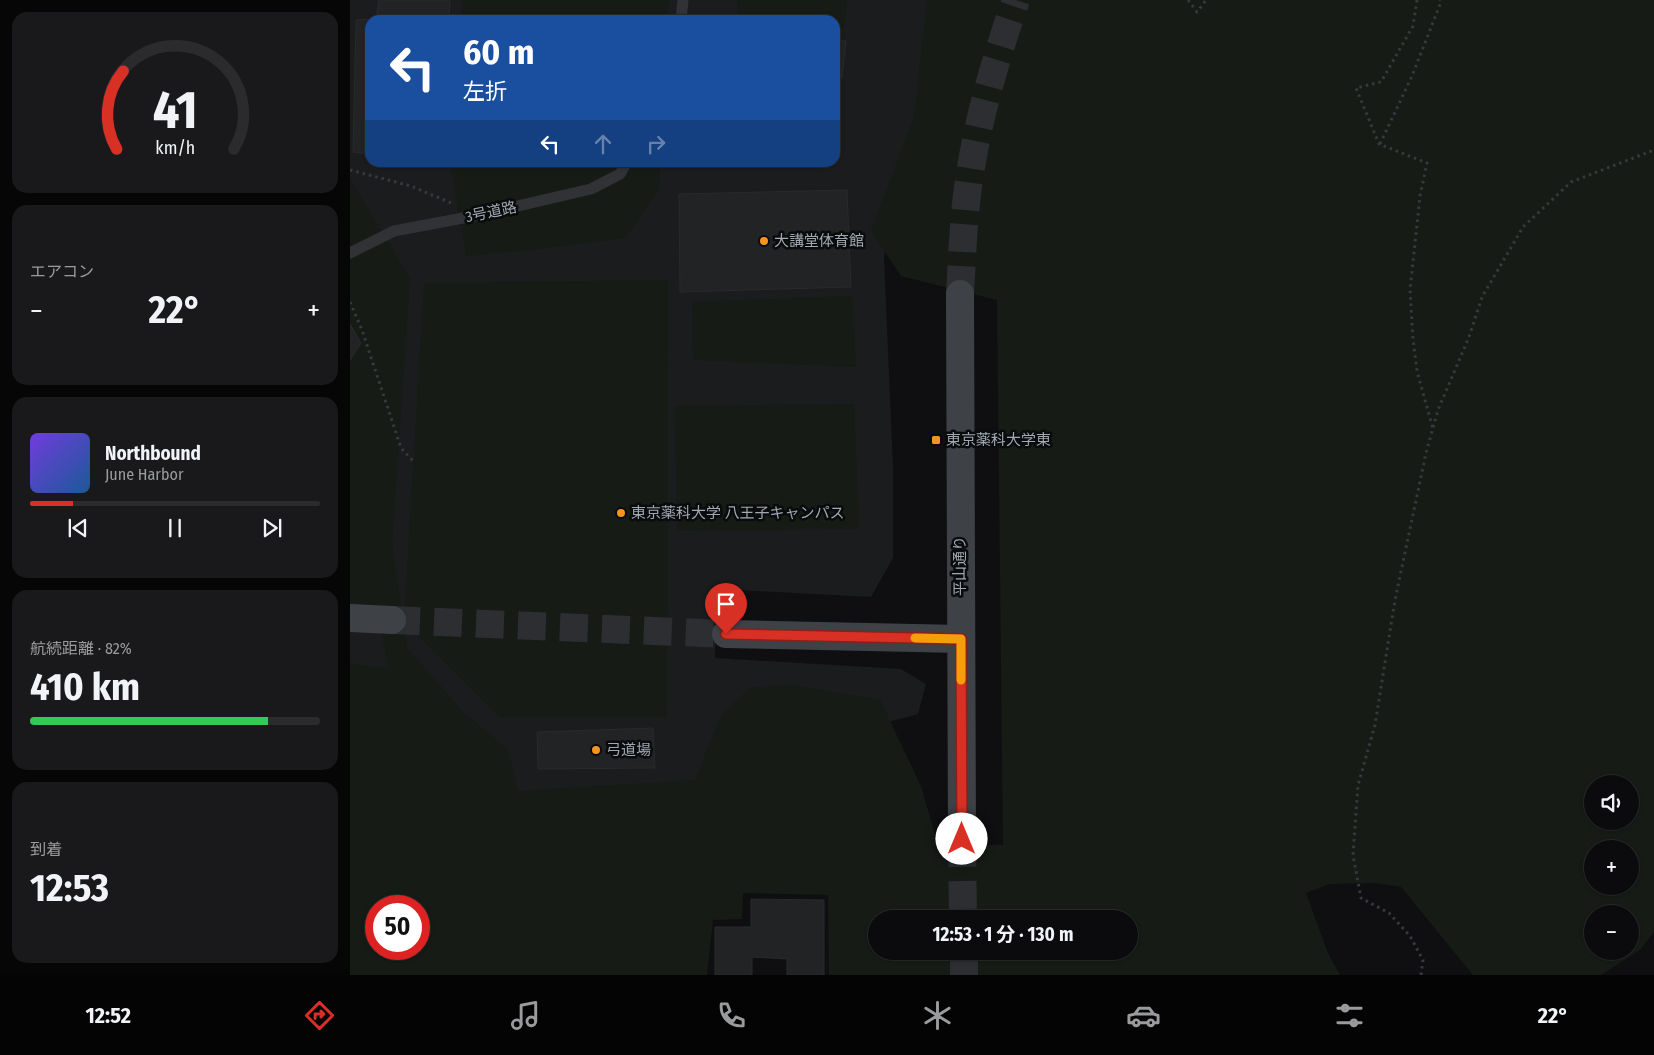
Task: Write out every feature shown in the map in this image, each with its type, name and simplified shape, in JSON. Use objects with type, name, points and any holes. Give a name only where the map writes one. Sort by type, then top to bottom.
[{"type":"main road","name":"平山通り","points":[[960,294],[962,839]]},
{"type":"main road","points":[[350,618],[392,620]]},
{"type":"main road","points":[[726,634],[961,639]]},
{"type":"lane","points":[[682,15],[683,0]]},
{"type":"lane","name":"3号道路","points":[[350,253],[394,231],[479,215],[590,190],[620,174],[625,167]]},
{"type":"path","points":[[1188,0],[1197,12],[1206,0]]},
{"type":"path","points":[[1417,0],[1413,26],[1381,82],[1356,88],[1380,144],[1427,163],[1420,196],[1410,290],[1417,371],[1433,430]]},
{"type":"path","points":[[1380,144],[1412,76],[1441,2],[1440,0]]},
{"type":"path","points":[[1421,975],[1423,960],[1410,936],[1389,912],[1361,898],[1353,855],[1358,785],[1375,724],[1395,600],[1426,453],[1438,410],[1469,337],[1482,297],[1523,227],[1571,182],[1654,150]]},
{"type":"path","points":[[350,170],[411,186],[479,215]]},
{"type":"path","points":[[350,302],[362,330],[400,448],[413,461]]},
{"type":"shaded area","name":"東京薬科大学 八王子キャンパス","points":[[350,0],[978,0],[895,191],[884,257],[893,468],[893,558],[871,597],[716,589],[715,658],[901,669],[926,684],[918,714],[814,742],[430,901],[430,895],[413,895],[350,785]]},
{"type":"shaded area","points":[[463,0],[669,0],[668,15],[461,15]]},
{"type":"shaded area","points":[[738,0],[847,0],[844,29],[840,29],[840,15],[737,15]]},
{"type":"shaded area","points":[[927,0],[1654,0],[1654,932],[1640,950],[1639,905],[1584,905],[1584,960],[1624,960],[1601,975],[1473,975],[1401,887],[1375,883],[1329,884],[1306,893],[1328,953],[1340,975],[829,975],[828,895],[743,893],[742,919],[713,920],[707,975],[350,975],[350,663],[389,669],[376,608],[350,602],[350,178],[410,278],[392,544],[407,648],[464,713],[508,749],[518,791],[695,780],[721,715],[751,687],[793,685],[880,700],[921,786],[938,845],[1003,845],[997,300],[901,276],[871,230],[914,117]]},
{"type":"shaded area","points":[[451,167],[660,167],[659,190],[625,238],[466,256]]},
{"type":"shaded area","points":[[668,280],[667,718],[500,718],[404,621],[424,283]]},
{"type":"shaded area","points":[[852,296],[856,367],[693,360],[692,302]]},
{"type":"shaded area","points":[[854,404],[859,529],[677,531],[675,406]]},
{"type":"building","points":[[379,0],[450,0],[449,15],[377,15]]},
{"type":"building","points":[[356,20],[365,20],[365,153],[353,152]]},
{"type":"building","points":[[840,40],[846,41],[842,78],[840,78]]},
{"type":"building","name":"大講堂体育館","points":[[847,190],[851,287],[680,292],[679,194]]},
{"type":"building","points":[[350,324],[361,343],[350,360]]},
{"type":"building","name":"弓道場","points":[[653,728],[655,768],[538,769],[537,732]]},
{"type":"building","points":[[751,899],[824,900],[824,975],[787,975],[787,959],[752,957],[752,975],[715,975],[715,927],[751,927]]},
{"type":"tunnel","points":[[960,294],[970,170],[993,72],[1016,0]]},
{"type":"tunnel","points":[[392,620],[726,634]]},
{"type":"tunnel","points":[[962,839],[963,910]]},
{"type":"tunnel","points":[[964,960],[964,975]]},
{"type":"slow traffic","points":[[915,638],[961,639],[961,680]]},
{"type":"place","name":"大講堂体育館","points":[[764,241]]},
{"type":"place","name":"東京薬科大学東","points":[[936,440]]},
{"type":"place","name":"東京薬科大学 八王子キャンパス","points":[[621,513]]},
{"type":"place","name":"弓道場","points":[[596,750]]},
{"type":"route","points":[[726,634],[961,639],[962,839]]}]
